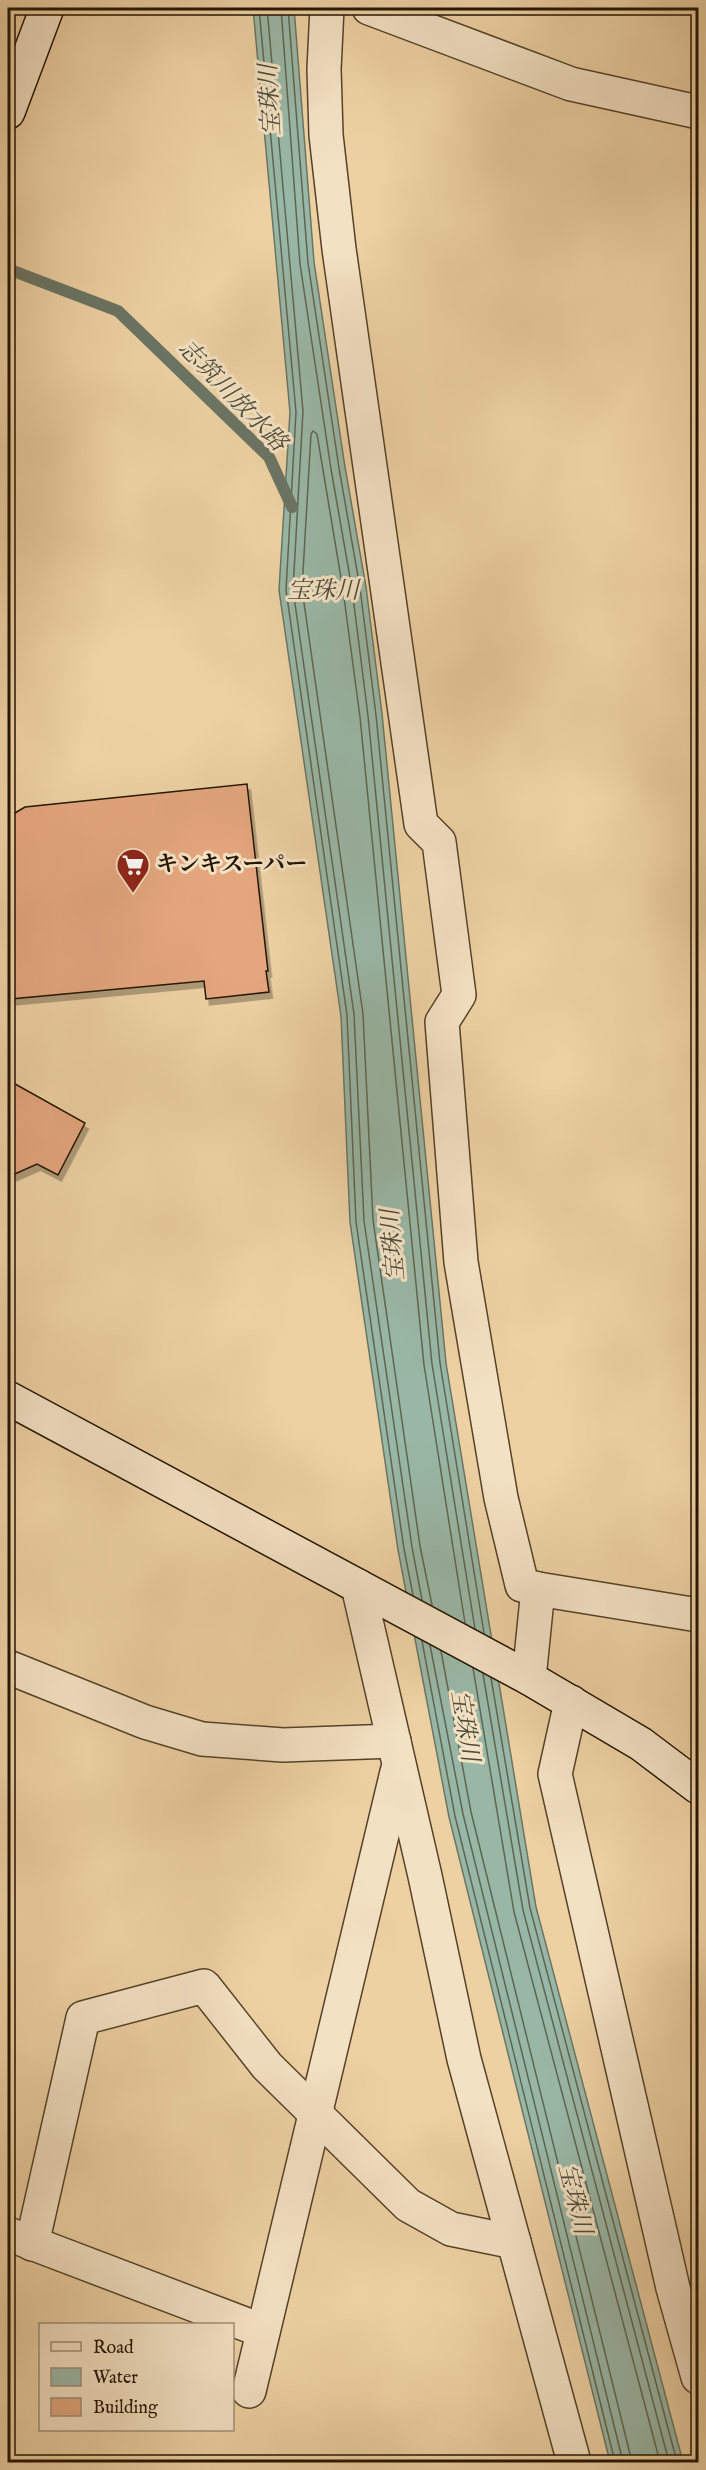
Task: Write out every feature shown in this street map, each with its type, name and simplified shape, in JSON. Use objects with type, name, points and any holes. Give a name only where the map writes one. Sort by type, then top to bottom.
[{"type":"street","points":[[8,112],[47,8]]},
{"type":"street","points":[[327,8],[324,69],[326,135],[339,249],[421,824],[439,842],[459,995],[442,1022],[461,1262],[501,1498],[522,1585],[699,1615]]},
{"type":"street","points":[[369,8],[572,84],[699,112]]},
{"type":"street","points":[[8,1398],[529,1678],[641,1744],[699,1787]]},
{"type":"street","points":[[358,1586],[464,2058],[574,2463]]},
{"type":"street","points":[[529,1678],[538,1589]]},
{"type":"street","points":[[8,1667],[145,1722],[202,1739],[396,1753]]},
{"type":"street","points":[[571,1702],[555,1774],[673,2288],[699,2377]]},
{"type":"street","points":[[249,2391],[315,2114],[396,1753]]},
{"type":"street","points":[[263,2331],[20,2239],[83,2018],[204,1986],[267,2066],[408,2205],[452,2229],[514,2242]]},
{"type":"water","name":"宝珠川","points":[[253,8],[294,8],[314,262],[366,587],[382,714],[446,1363],[536,1907],[683,2462],[610,2462],[449,1817],[398,1550],[350,1222],[341,1016],[279,590],[290,412]]},
{"type":"building","name":"キンキスーパー","points":[[247,784],[269,992],[206,999],[204,981],[11,999],[11,1005],[8,1005],[8,817],[25,807]]},
{"type":"building","points":[[8,1080],[85,1123],[58,1175],[37,1164],[8,1177]]},
{"type":"waterway","name":"志筑川放水路","points":[[8,269],[118,311],[269,457],[292,507]]},
{"type":"place","name":"キンキスーパー","points":[[133,894]]}]
